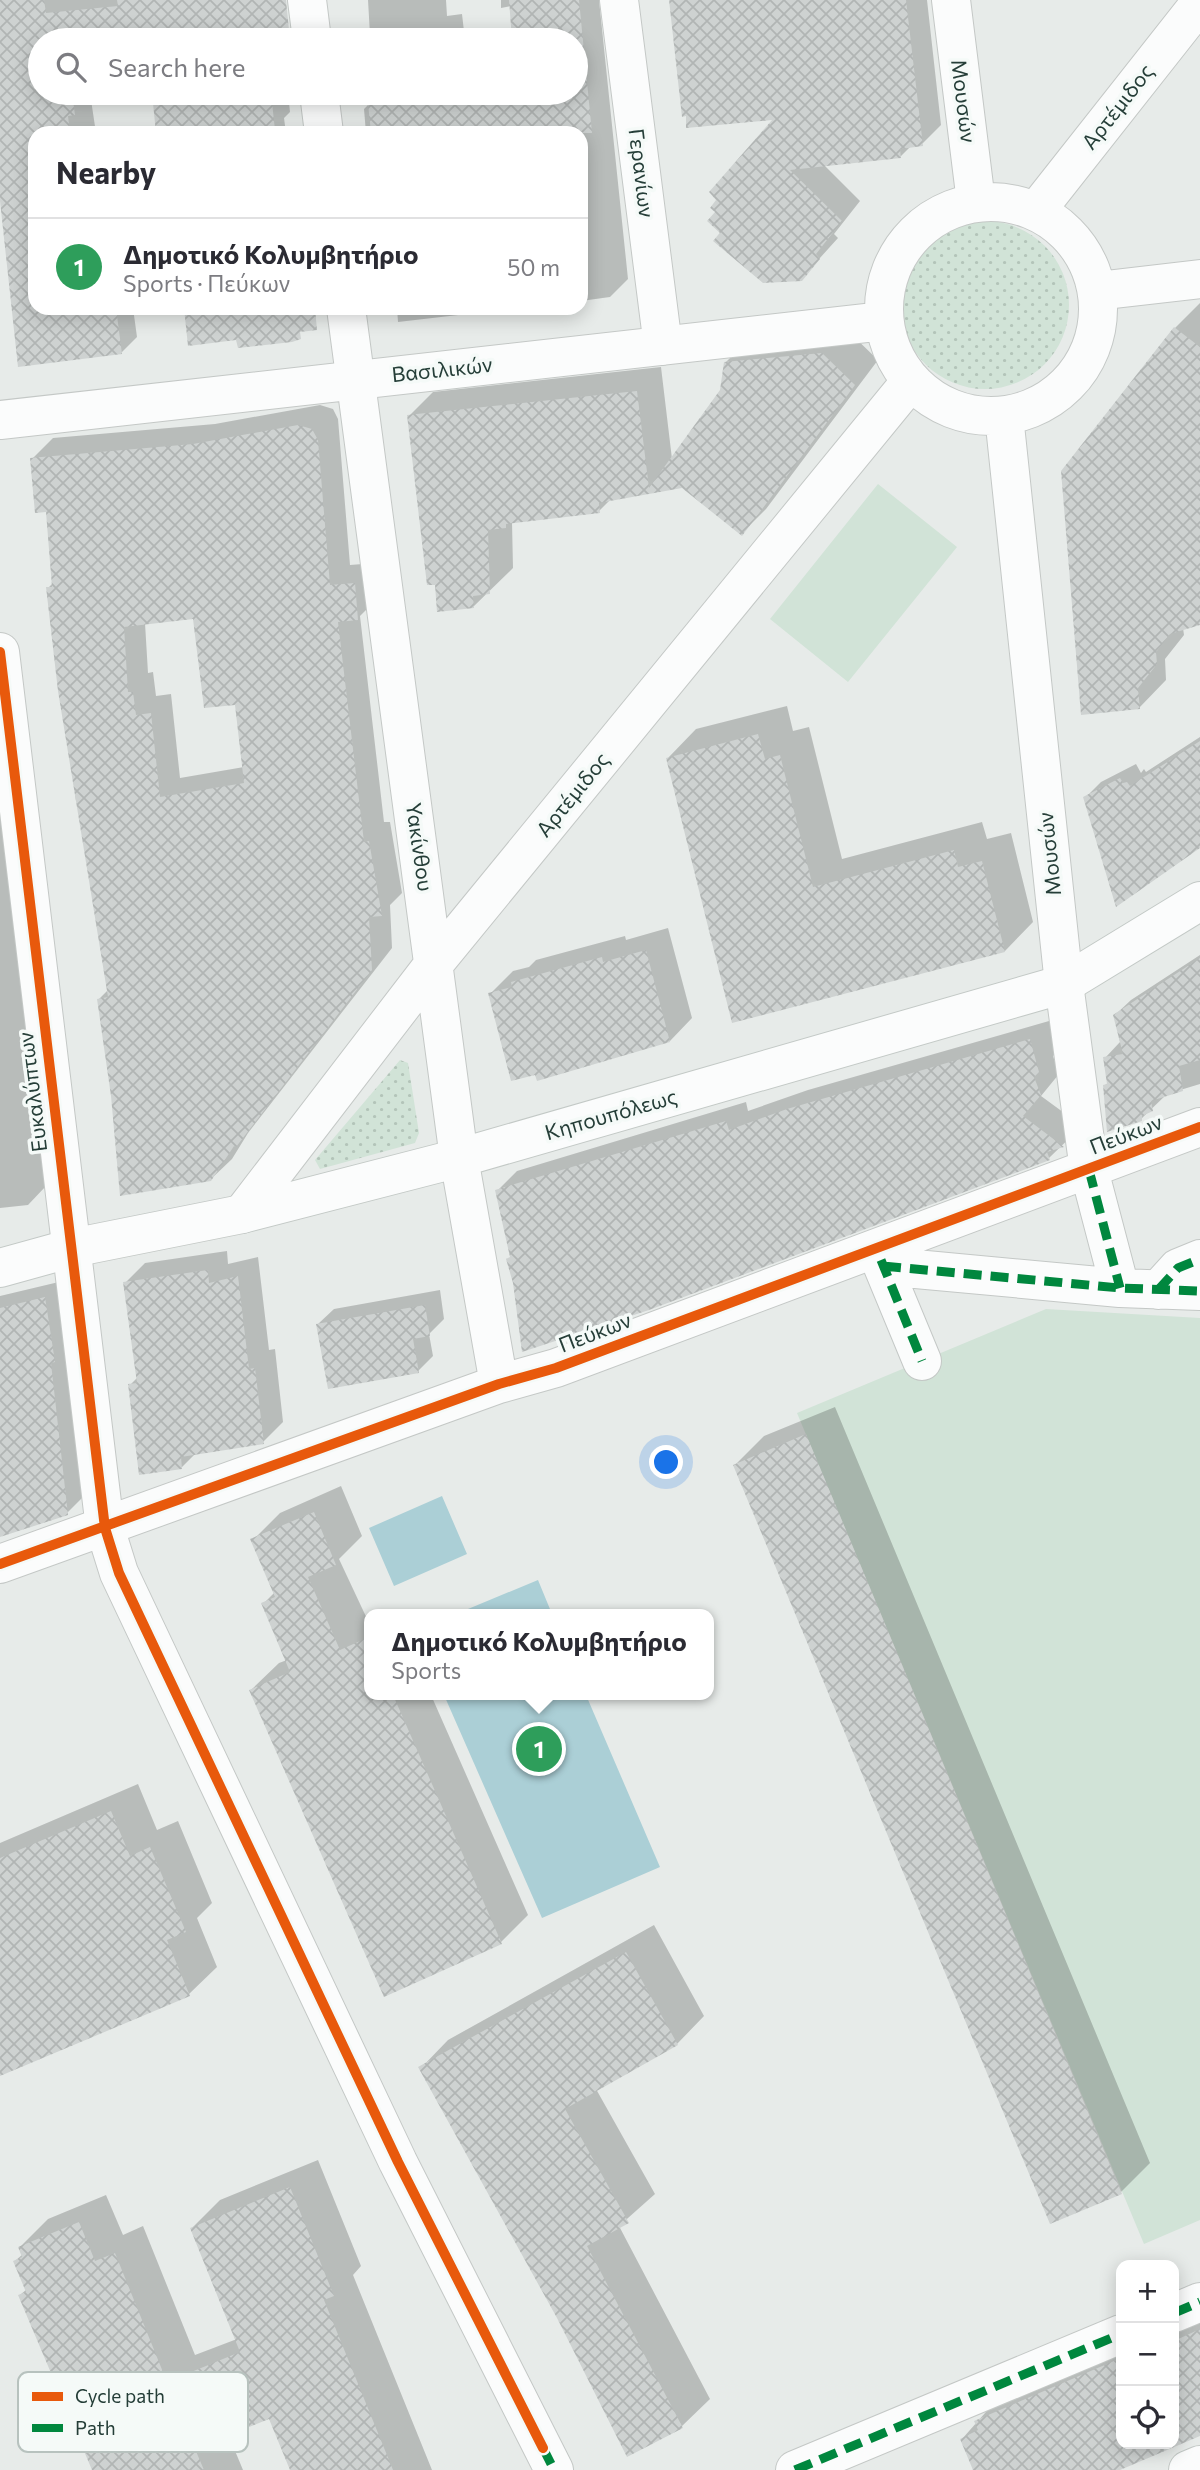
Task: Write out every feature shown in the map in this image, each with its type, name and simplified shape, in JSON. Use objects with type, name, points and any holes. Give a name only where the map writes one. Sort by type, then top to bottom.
[{"type":"street","points":[[307,0],[310,28]]},
{"type":"street","name":"Γερανίων","points":[[620,0],[663,346]]},
{"type":"street","name":"Μουσών","points":[[951,0],[976,202]]},
{"type":"street","name":"Αρτέμιδος","points":[[1036,211],[1200,4]]},
{"type":"street","points":[[320,105],[323,126]]},
{"type":"street","points":[[976,202],[1007,202],[1036,211],[1058,225],[1077,243],[1090,266],[1097,291],[1098,319],[1091,348],[1076,373],[1057,393],[1040,403],[1004,416],[970,414],[937,402],[911,381],[893,353],[884,321],[885,288],[897,257],[917,230],[945,212],[976,202]]},
{"type":"street","points":[[1097,291],[1200,279]]},
{"type":"street","name":"Υακίνθου","points":[[347,315],[358,380],[459,1158],[499,1384]]},
{"type":"street","name":"Βασιλικών","points":[[0,419],[884,321]]},
{"type":"street","name":"Αρτέμιδος","points":[[242,1214],[433,965],[911,381]]},
{"type":"street","name":"Μουσών","points":[[1004,416],[1064,984],[1089,1170],[1120,1288]]},
{"type":"street","name":"Ευκαλύπτων","points":[[0,652],[5,733],[72,1248],[105,1528],[119,1573],[304,1966],[398,2162],[548,2459]]},
{"type":"street","name":"Κηπουπόλεως","points":[[0,1268],[72,1248],[242,1214],[459,1158],[1064,984],[1200,901]]},
{"type":"street","name":"Πεύκων","points":[[0,1564],[499,1384],[556,1368],[879,1258],[1089,1170],[1200,1127]]},
{"type":"street","points":[[922,1361],[879,1258],[1120,1288],[1200,1292]]},
{"type":"street","points":[[1158,1290],[1178,1268],[1200,1259]]},
{"type":"street","points":[[1179,2311],[1200,2302]]},
{"type":"street","points":[[809,2467],[1116,2336]]},
{"type":"street","points":[[1188,2470],[1200,2465]]},
{"type":"green space","points":[[985,221],[1017,228],[1032,235],[1044,246],[1055,258],[1062,273],[1069,305],[1062,337],[1055,352],[1044,364],[1032,375],[1017,382],[985,389],[953,382],[938,375],[926,364],[915,352],[908,337],[901,305],[908,273],[915,258],[926,246],[938,235],[953,228]]},
{"type":"green space","points":[[878,484],[957,547],[848,682],[770,619]]},
{"type":"green space","points":[[400,1060],[408,1063],[419,1133],[415,1143],[320,1169],[315,1160]]},
{"type":"green space","points":[[1046,1309],[1200,1318],[1200,2220],[1144,2244],[797,1413]]},
{"type":"water","points":[[442,1496],[467,1554],[394,1586],[369,1528]]},
{"type":"water","points":[[538,1580],[550,1609],[468,1609]]},
{"type":"water","points":[[446,1700],[588,1700],[660,1867],[542,1918]]},
{"type":"building","points":[[0,0],[44,0],[46,13],[118,6],[117,0],[286,0],[289,28],[28,28],[28,105],[74,105],[75,115],[68,116],[69,126],[28,126],[28,315],[117,315],[122,354],[18,367],[0,201]]},
{"type":"building","points":[[509,0],[579,0],[582,28],[511,28]]},
{"type":"building","points":[[669,0],[906,0],[923,146],[900,149],[901,158],[790,170],[842,221],[816,254],[820,259],[802,281],[763,283],[713,241],[720,233],[707,221],[715,212],[710,208],[716,200],[709,192],[772,120],[686,128],[686,116],[682,117]]},
{"type":"building","points":[[588,92],[592,133],[588,133],[588,126],[370,126],[368,105],[588,105]]},
{"type":"building","points":[[153,105],[272,105],[275,126],[155,126]]},
{"type":"building","points":[[185,315],[316,315],[317,330],[300,332],[301,339],[292,342],[238,348],[236,340],[188,346]]},
{"type":"building","points":[[1174,327],[1200,347],[1200,625],[1170,634],[1156,652],[1157,664],[1138,688],[1140,709],[1081,715],[1061,471]]},
{"type":"building","points":[[822,353],[855,385],[742,536],[682,488],[599,503],[600,513],[506,524],[506,528],[488,530],[490,594],[473,596],[474,608],[437,612],[435,585],[427,585],[407,415],[637,391],[649,488],[720,390],[724,362]]},
{"type":"building","points":[[298,425],[312,429],[318,440],[330,585],[355,583],[358,620],[338,622],[364,842],[369,841],[382,916],[369,917],[372,970],[236,1147],[234,1146],[211,1181],[120,1196],[111,1096],[97,999],[108,997],[58,691],[46,587],[52,587],[46,512],[35,513],[30,458],[193,444]],"holes":[[[193,619],[204,708],[235,705],[244,783],[160,797],[151,713],[136,715],[133,692],[128,692],[124,627]]]},
{"type":"building","points":[[758,734],[765,759],[780,755],[813,887],[954,850],[958,867],[982,861],[1005,952],[732,1023],[666,758]]},
{"type":"building","points":[[1200,741],[1200,848],[1116,907],[1083,797],[1120,778],[1130,786]]},
{"type":"building","points":[[646,950],[670,1042],[537,1081],[535,1075],[511,1081],[488,993],[512,987],[511,982],[602,957],[603,962]]},
{"type":"building","points":[[1200,958],[1200,1060],[1179,1066],[1183,1091],[1151,1101],[1153,1111],[1142,1116],[1142,1121],[1107,1132],[1103,1085],[1107,1084],[1103,1057],[1123,1054],[1113,1015]]},
{"type":"building","points":[[1030,1039],[1039,1072],[1034,1077],[1041,1095],[1023,1116],[1064,1147],[1047,1152],[1050,1160],[649,1310],[522,1352],[513,1283],[506,1259],[510,1257],[495,1190],[726,1121],[729,1130],[787,1109]]},
{"type":"building","points":[[208,1270],[209,1283],[238,1276],[249,1369],[255,1368],[264,1444],[181,1457],[182,1469],[139,1475],[128,1384],[137,1383],[123,1282]]},
{"type":"building","points":[[45,1297],[55,1362],[51,1363],[68,1515],[0,1537],[0,1308]]},
{"type":"building","points":[[425,1305],[430,1336],[413,1339],[419,1373],[328,1389],[316,1324]]},
{"type":"building","points":[[806,1434],[1122,2194],[1050,2224],[733,1465]]},
{"type":"building","points":[[314,1512],[336,1565],[308,1577],[340,1650],[364,1639],[364,1700],[395,1700],[502,1944],[384,1997],[249,1690],[290,1672],[261,1603],[275,1597],[250,1539]]},
{"type":"building","points":[[111,1811],[130,1856],[150,1847],[186,1932],[167,1940],[190,1996],[0,2076],[0,1858]]},
{"type":"building","points":[[626,1952],[678,2045],[565,2109],[629,2223],[587,2246],[683,2428],[627,2457],[557,2318],[418,2067]]},
{"type":"building","points":[[290,2187],[334,2296],[324,2300],[393,2470],[290,2470],[269,2419],[248,2428],[248,2372],[191,2372],[240,2352],[190,2228]]},
{"type":"building","points":[[79,2222],[95,2261],[115,2253],[163,2372],[51,2372],[18,2295],[26,2292],[13,2261],[22,2257],[18,2247]]},
{"type":"building","points":[[1200,2329],[1200,2436],[1179,2445],[1179,2386],[1179,2339]]},
{"type":"building","points":[[1116,2360],[1116,2449],[1169,2449],[1120,2470],[973,2470],[960,2439],[978,2430],[974,2421]]},
{"type":"building","points":[[84,2452],[196,2452],[204,2470],[92,2470]]},
{"type":"marked path","points":[[1089,1170],[1120,1288]]},
{"type":"marked path","points":[[1158,1290],[1178,1268],[1200,1259]]},
{"type":"marked path","points":[[881,1260],[922,1361]]},
{"type":"marked path","points":[[883,1266],[1120,1288],[1200,1291]]},
{"type":"marked path","points":[[1179,2311],[1200,2302]]},
{"type":"marked path","points":[[795,2470],[1116,2336]]},
{"type":"marked path","points":[[543,2448],[554,2470]]},
{"type":"cycle path","points":[[0,652],[105,1528],[119,1573],[398,2162],[543,2448]]},
{"type":"cycle path","points":[[0,1564],[499,1384],[556,1368],[1200,1127]]},
{"type":"place","name":"Δημοτικό Κολυμβητήριο","points":[[539,1749]]}]
